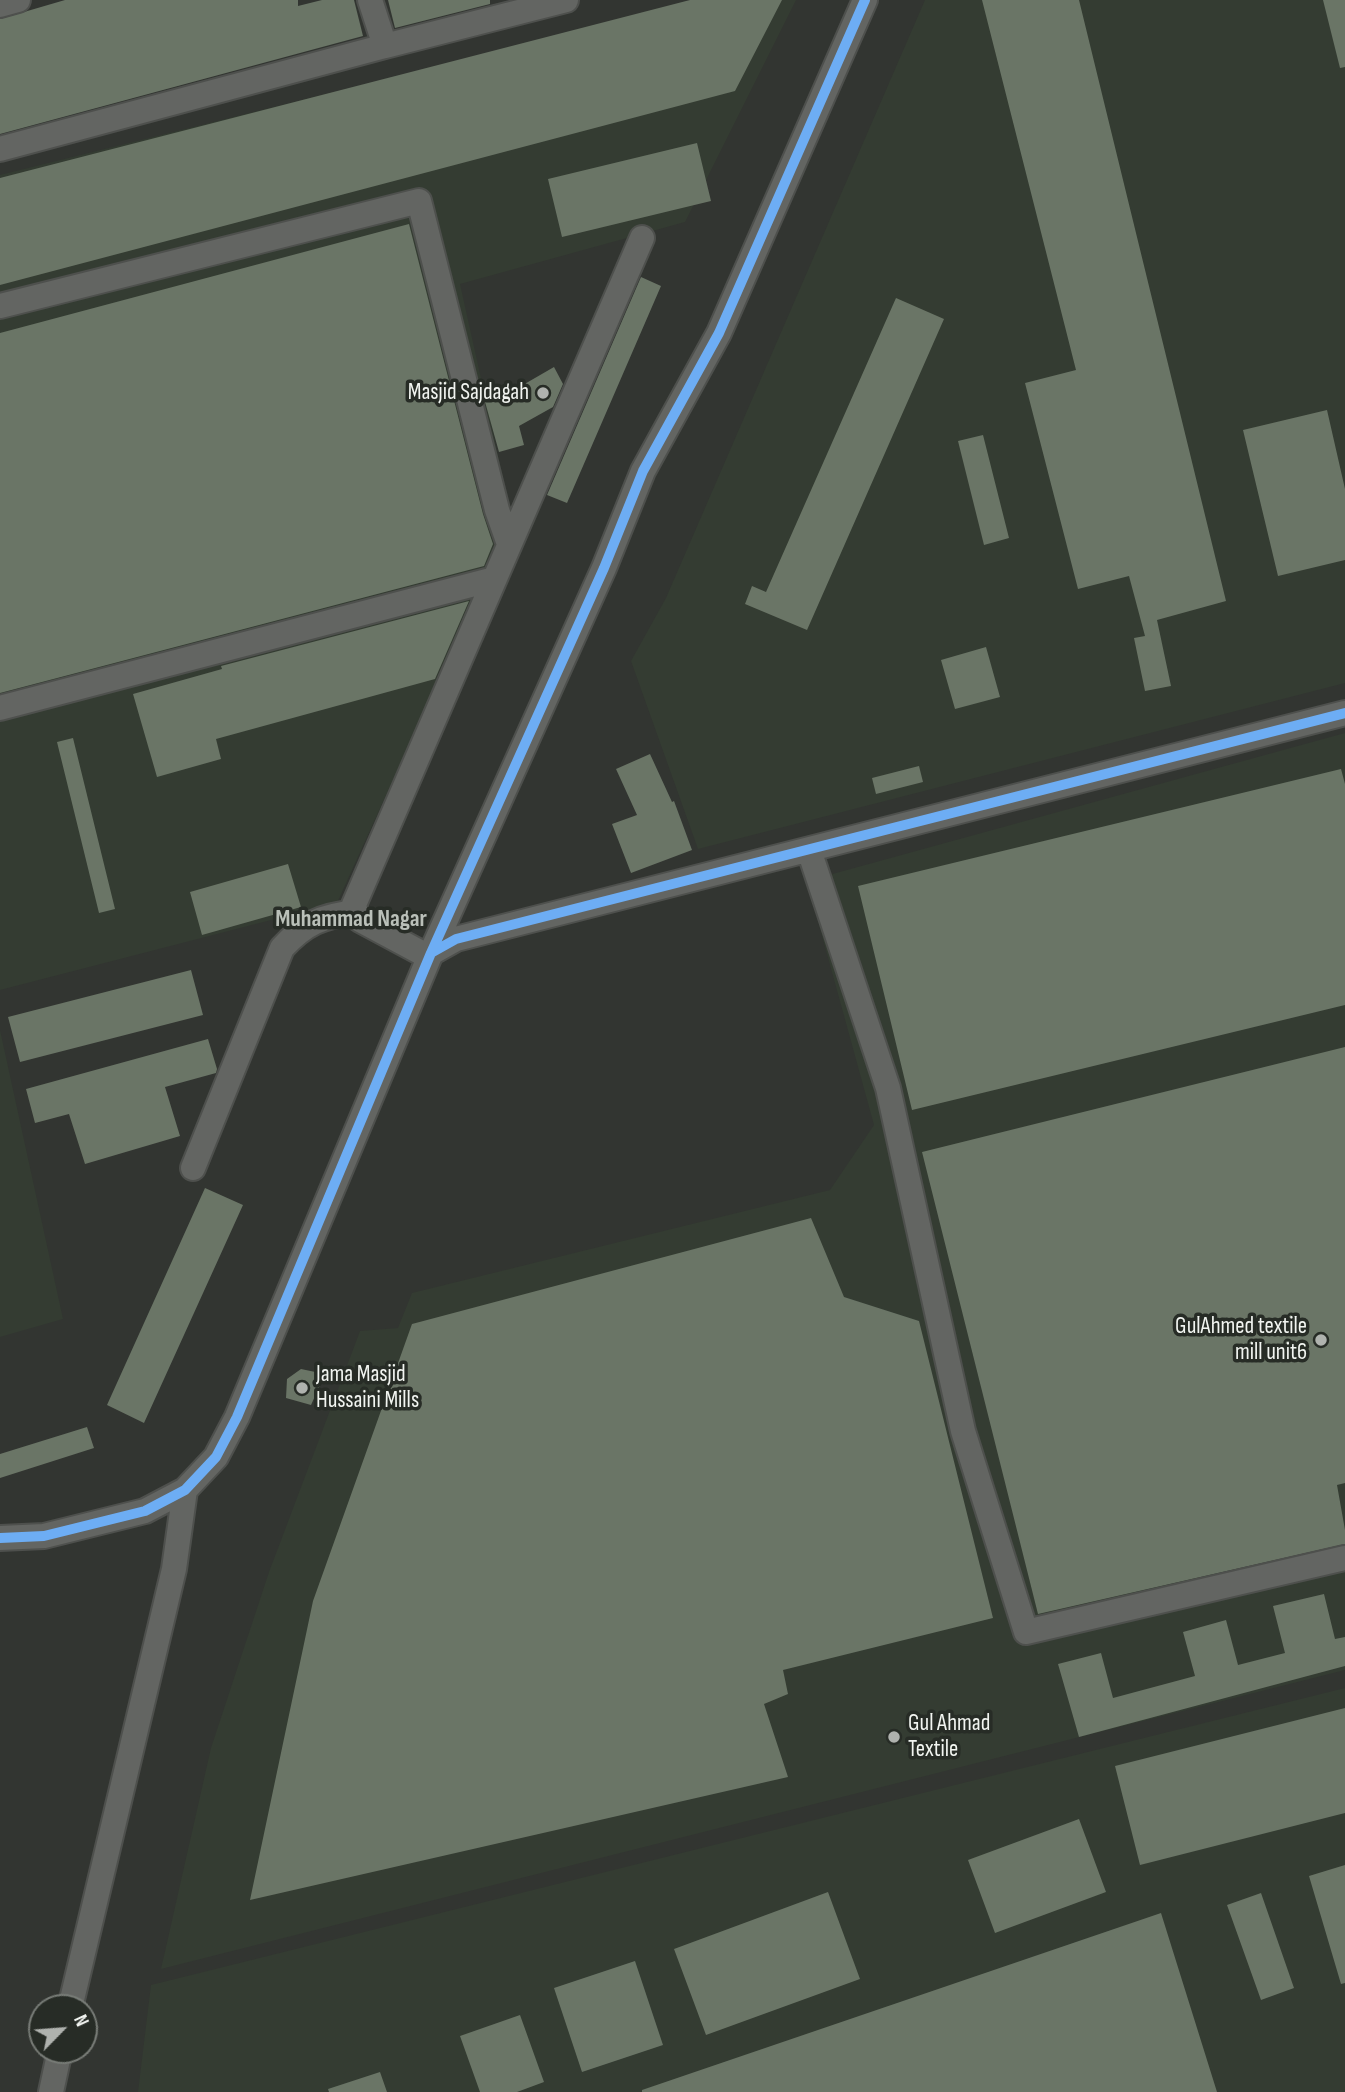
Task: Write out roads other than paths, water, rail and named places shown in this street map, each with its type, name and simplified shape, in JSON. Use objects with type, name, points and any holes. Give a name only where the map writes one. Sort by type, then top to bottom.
[{"type":"street","points":[[0,5],[18,0]]},
{"type":"street","points":[[370,0],[385,46]]},
{"type":"street","points":[[0,149],[566,0]]},
{"type":"street","points":[[0,1538],[44,1536],[145,1511],[185,1490],[216,1457],[237,1416],[430,955],[604,568],[643,471],[719,333],[864,0]]},
{"type":"street","points":[[0,306],[419,201],[497,510],[509,544]]},
{"type":"street","points":[[430,955],[360,920],[353,907],[642,238]]},
{"type":"street","points":[[0,708],[494,579]]},
{"type":"street","points":[[430,955],[456,939],[1345,713]]},
{"type":"street","points":[[809,850],[888,1088],[963,1431],[1026,1632],[1345,1558]]},
{"type":"street","points":[[193,1168],[282,948],[297,932],[313,922],[335,914],[356,912]]},
{"type":"street","points":[[73,1994],[174,1569],[185,1490]]},
{"type":"street","points":[[51,2092],[57,2064]]},
{"type":"place","name":"Masjid Sajdagah","points":[[543,393]]},
{"type":"place","name":"GulAhmed textile mill unit6","points":[[1321,1340]]},
{"type":"place","name":"Jama Masjid Hussaini Mills","points":[[302,1388]]},
{"type":"place","name":"Gul Ahmad Textile","points":[[894,1737]]},
{"type":"district","name":"Muhammad Nagar","points":[[351,920]]}]
